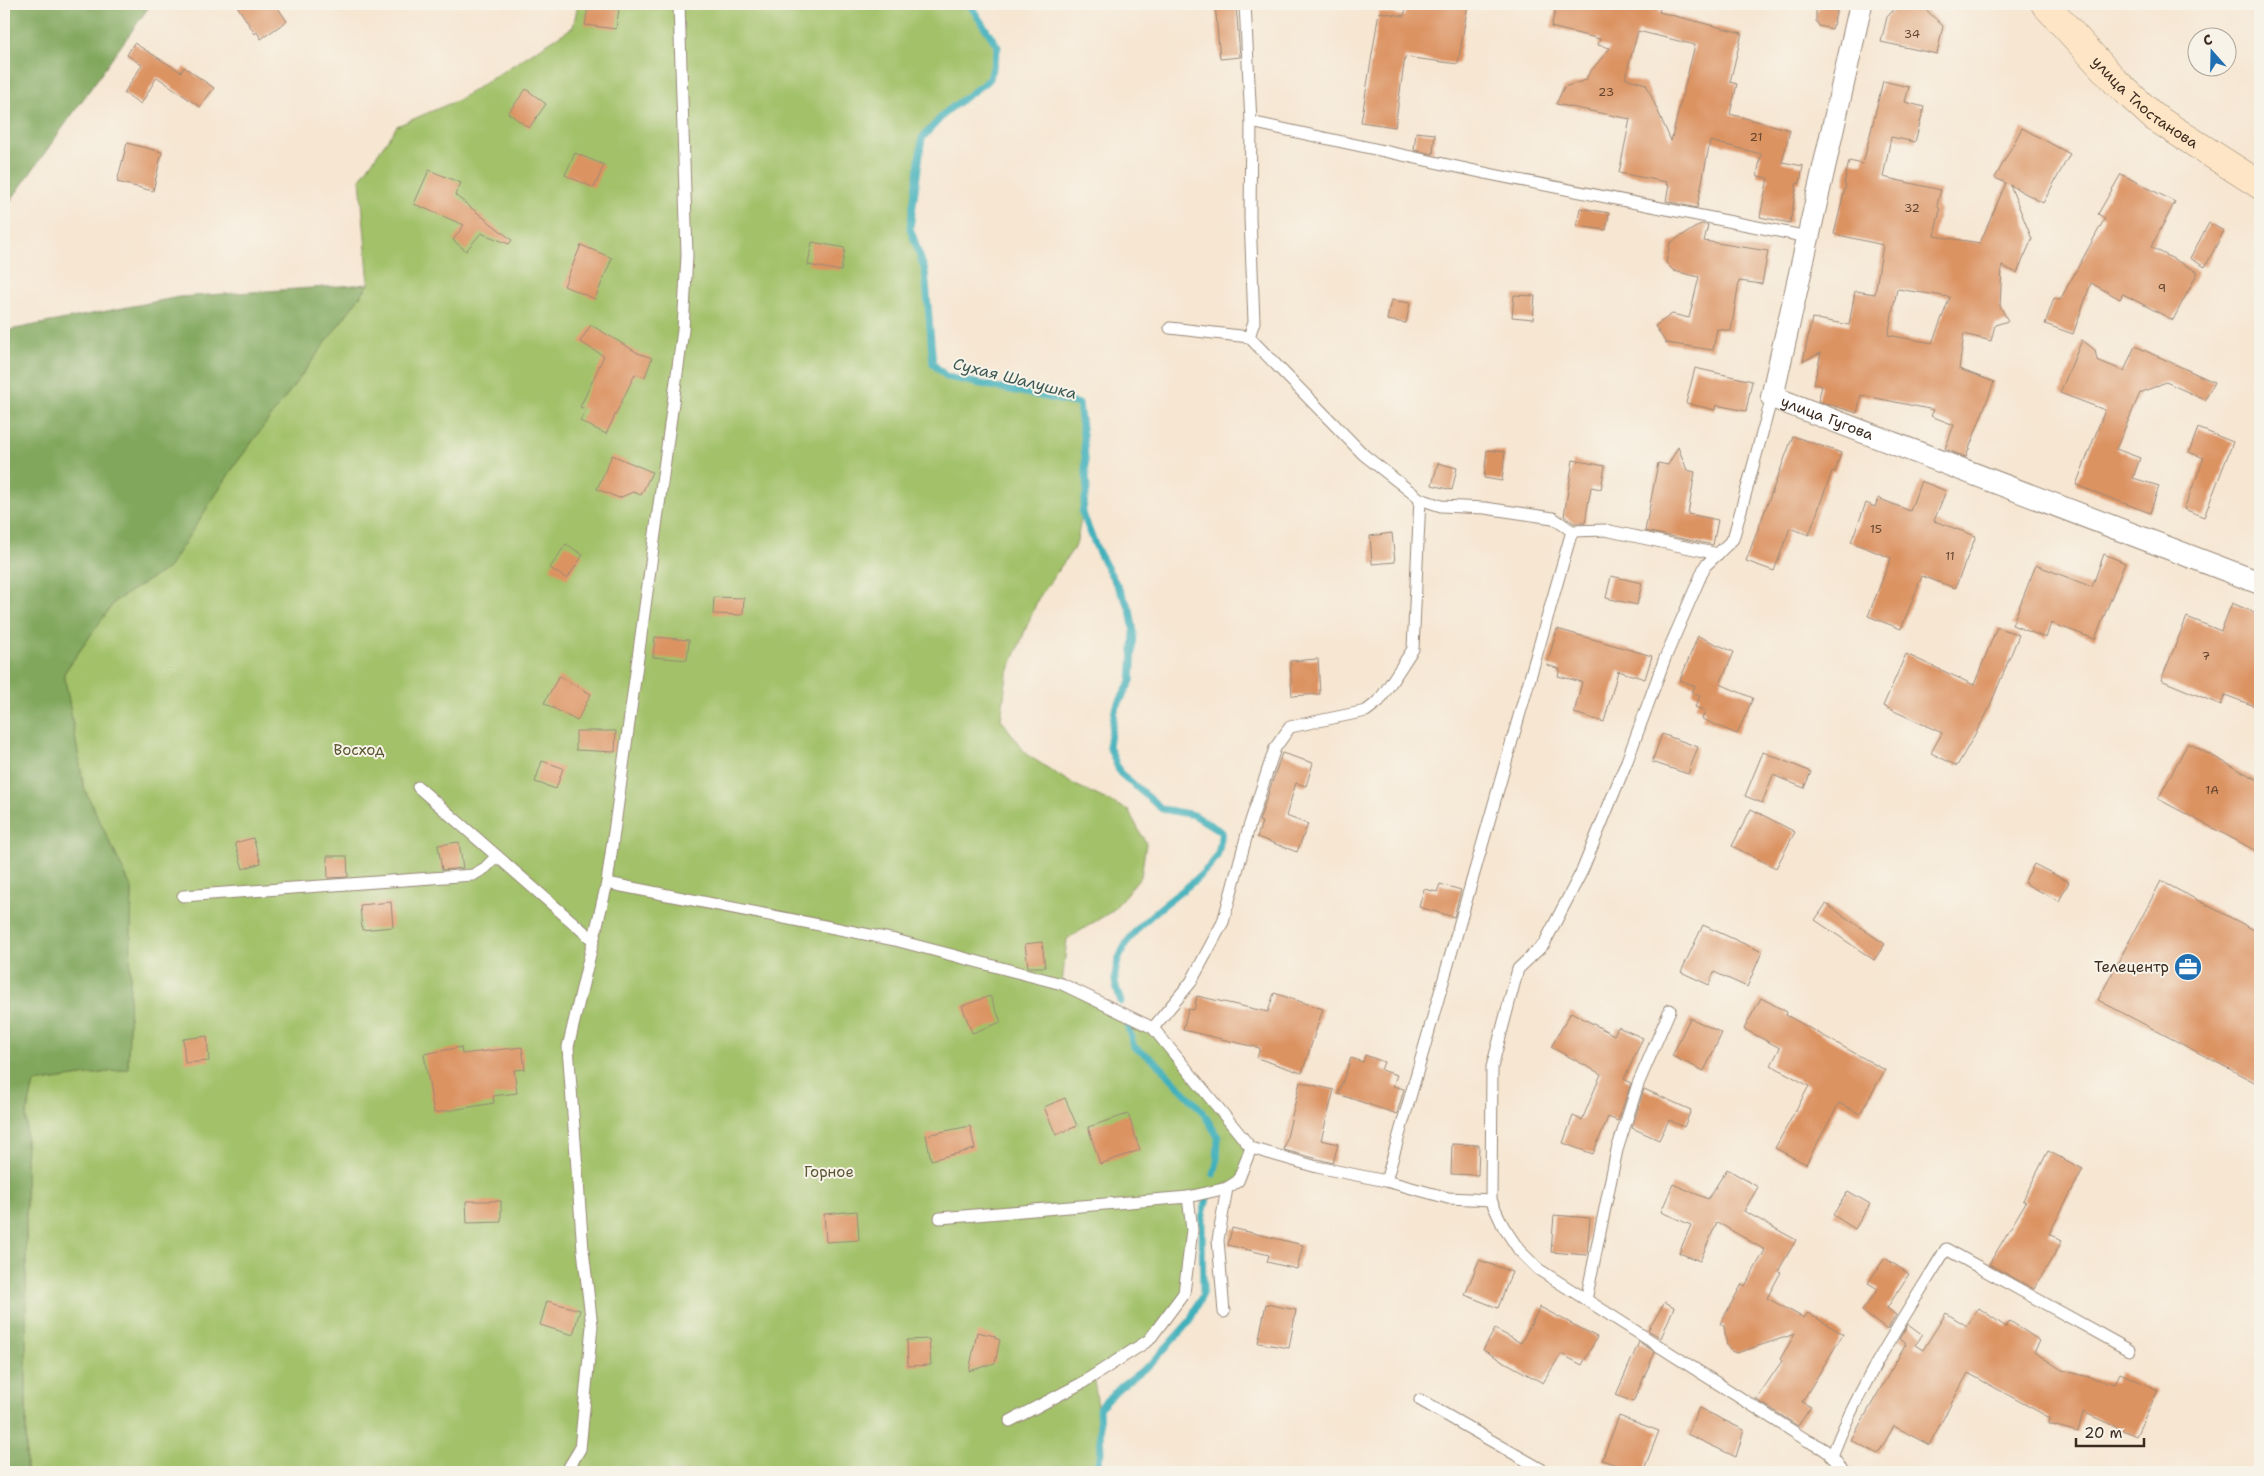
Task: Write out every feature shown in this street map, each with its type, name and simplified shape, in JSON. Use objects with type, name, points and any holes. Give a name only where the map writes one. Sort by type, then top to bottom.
[{"type":"main road","name":"улица Тлостанова","points":[[2045,4],[2116,82],[2154,117],[2260,185]]},
{"type":"street","name":"улица Гугова","points":[[1861,4],[1772,397],[2260,584]]},
{"type":"lane","points":[[566,1472],[580,1449],[592,1326],[583,1250],[568,1047],[607,883],[683,330],[687,255],[679,4]]},
{"type":"lane","points":[[1245,4],[1251,122],[1250,217],[1254,322],[1249,337]]},
{"type":"lane","points":[[1251,122],[1494,175],[1808,236]]},
{"type":"lane","points":[[1170,328],[1249,337],[1364,455],[1420,499],[1441,506],[1485,508],[1553,518],[1572,531],[1605,530],[1718,554]]},
{"type":"lane","points":[[1772,397],[1733,538],[1705,566],[1665,658],[1628,761],[1582,871],[1544,944],[1518,969],[1492,1067],[1491,1200],[1518,1250],[1538,1268],[1808,1441],[1826,1449],[1839,1464],[1843,1472]]},
{"type":"lane","points":[[1153,1028],[1191,982],[1223,922],[1249,827],[1275,748],[1290,727],[1366,711],[1379,701],[1412,649],[1420,499]]},
{"type":"lane","points":[[1386,1180],[1572,531]]},
{"type":"lane","points":[[418,787],[593,940]]},
{"type":"lane","points":[[183,896],[472,875],[485,868],[497,856]]},
{"type":"lane","points":[[607,883],[895,940],[1062,984],[1153,1028],[1251,1148],[1317,1168],[1386,1180],[1448,1198],[1491,1200]]},
{"type":"lane","points":[[1586,1300],[1617,1150],[1638,1084],[1670,1010]]},
{"type":"lane","points":[[940,1218],[1188,1197],[1227,1188],[1238,1181],[1251,1148]]},
{"type":"lane","points":[[1224,1312],[1218,1240],[1227,1188]]},
{"type":"lane","points":[[1010,1421],[1082,1383],[1149,1340],[1184,1293],[1192,1230],[1188,1197]]},
{"type":"lane","points":[[1832,1456],[1851,1410],[1946,1249],[2129,1350]]},
{"type":"lane","points":[[1420,1400],[1546,1472]]},
{"type":"green space","points":[[4,4],[151,4],[4,210]]},
{"type":"green space","name":"Горное","points":[[578,4],[779,4],[785,11],[812,4],[969,4],[998,47],[990,79],[947,111],[922,138],[910,228],[925,271],[933,364],[947,377],[1079,404],[1087,489],[1076,545],[1038,599],[1007,675],[1001,719],[1026,754],[1071,783],[1128,810],[1146,843],[1141,876],[1112,911],[1067,939],[1062,984],[1153,1028],[1251,1148],[1238,1181],[1188,1197],[1192,1230],[1184,1293],[1149,1340],[1093,1376],[1099,1412],[1100,1436],[1095,1472],[26,1472],[26,1117],[34,1083],[128,1069],[132,889],[84,788],[64,673],[115,601],[168,568],[235,465],[369,284],[360,179],[397,126],[458,100],[573,27]]},
{"type":"green space","points":[[369,284],[235,465],[168,568],[115,601],[64,673],[84,788],[132,889],[128,1069],[34,1083],[26,1117],[26,1472],[4,1472],[4,331],[179,297]]},
{"type":"building","points":[[236,4],[275,4],[287,21],[261,39],[257,32],[255,34]]},
{"type":"building","points":[[1215,4],[1236,4],[1240,57],[1220,59]]},
{"type":"building","points":[[1407,4],[1468,4],[1458,64],[1405,57],[1395,127],[1361,122],[1379,12],[1404,16]]},
{"type":"building","points":[[1557,4],[1661,4],[1659,12],[1742,33],[1730,82],[1737,84],[1730,114],[1790,130],[1782,162],[1803,166],[1800,183],[1797,183],[1790,223],[1760,217],[1768,178],[1757,176],[1761,154],[1710,141],[1697,208],[1666,201],[1669,185],[1666,185],[1667,182],[1619,173],[1630,119],[1556,104],[1564,87],[1586,80],[1589,73],[1610,48],[1598,45],[1600,39],[1551,27]],"holes":[[[1638,31],[1695,45],[1671,141],[1646,84],[1625,78]]]},
{"type":"building","points":[[1823,4],[1838,6],[1832,29],[1819,26],[1816,21],[1816,11]]},
{"type":"building","points":[[1899,4],[1920,4],[1943,26],[1937,54],[1881,42],[1887,17]]},
{"type":"building","points":[[588,6],[619,9],[616,29],[585,25]]},
{"type":"building","points":[[134,43],[181,72],[184,67],[214,88],[200,107],[157,77],[141,104],[124,93],[142,65],[127,55]]},
{"type":"building","points":[[1883,81],[1909,87],[1905,102],[1924,107],[1915,142],[1891,137],[1883,177],[1941,190],[1937,205],[1940,210],[1934,236],[1980,243],[2006,183],[1995,178],[2022,128],[2070,154],[2043,203],[2010,185],[2032,239],[2017,273],[2002,266],[2000,306],[2008,321],[1995,325],[1991,341],[1964,334],[1959,369],[1994,382],[1966,457],[1945,449],[1954,425],[1931,416],[1934,410],[1861,395],[1857,413],[1818,401],[1822,386],[1814,384],[1821,353],[1803,361],[1812,318],[1849,325],[1855,291],[1875,294],[1883,245],[1834,234],[1846,185],[1844,184],[1849,161],[1863,164]],"holes":[[[1897,289],[1950,297],[1932,343],[1888,335]]]},
{"type":"building","points":[[526,89],[546,104],[529,128],[508,113]]},
{"type":"building","points":[[1416,132],[1435,134],[1433,154],[1414,150]]},
{"type":"building","points":[[127,143],[162,152],[153,191],[117,182]]},
{"type":"building","points":[[575,153],[604,165],[594,188],[565,175]]},
{"type":"building","points":[[429,170],[461,183],[455,195],[512,240],[509,244],[481,233],[466,251],[453,240],[464,225],[414,204]]},
{"type":"building","points":[[2121,174],[2175,202],[2151,247],[2198,272],[2173,320],[2123,294],[2120,299],[2091,283],[2073,334],[2045,324],[2054,298],[2060,300],[2105,218],[2098,214]]},
{"type":"building","points":[[1580,208],[1609,213],[1606,230],[1577,226]]},
{"type":"building","points":[[2209,223],[2224,231],[2205,267],[2190,258]]},
{"type":"building","points":[[1701,224],[1708,225],[1704,241],[1768,251],[1762,284],[1739,281],[1731,331],[1717,329],[1713,350],[1666,343],[1655,326],[1672,314],[1689,318],[1699,277],[1674,271],[1666,263],[1670,243]]},
{"type":"building","points":[[812,242],[845,248],[841,271],[808,265]]},
{"type":"building","points":[[581,245],[612,258],[595,299],[564,286]]},
{"type":"building","points":[[1514,295],[1535,296],[1533,319],[1512,317]]},
{"type":"building","points":[[1391,300],[1410,303],[1406,323],[1387,320]]},
{"type":"building","points":[[591,325],[638,353],[652,358],[645,377],[635,374],[606,434],[580,421],[586,409],[580,407],[604,356],[580,342]]},
{"type":"building","points":[[2082,340],[2095,350],[2097,360],[2124,371],[2135,346],[2214,382],[2205,400],[2166,382],[2140,393],[2116,449],[2140,458],[2133,478],[2159,486],[2150,513],[2076,485],[2105,410],[2060,393]]},
{"type":"building","points":[[1695,368],[1752,381],[1746,411],[1716,405],[1715,410],[1686,403]]},
{"type":"building","points":[[2198,428],[2233,442],[2204,517],[2184,509],[2204,458],[2189,452]]},
{"type":"building","points":[[1793,436],[1841,453],[1835,472],[1832,471],[1809,535],[1790,528],[1774,571],[1746,561]]},
{"type":"building","points":[[1678,447],[1687,470],[1695,472],[1688,514],[1718,520],[1713,545],[1645,531],[1658,463],[1668,465]]},
{"type":"building","points":[[1487,450],[1505,452],[1502,481],[1484,478]]},
{"type":"building","points":[[612,455],[652,472],[641,495],[633,492],[619,498],[597,489]]},
{"type":"building","points":[[1573,460],[1605,466],[1601,489],[1591,487],[1585,523],[1574,523],[1564,516]]},
{"type":"building","points":[[1438,463],[1457,468],[1452,490],[1432,485]]},
{"type":"building","points":[[1921,481],[1946,491],[1934,521],[1976,536],[1955,588],[1922,576],[1901,629],[1868,616],[1891,558],[1851,542],[1866,503],[1875,507],[1878,498],[1910,511]]},
{"type":"building","points":[[1392,533],[1395,562],[1372,564],[1370,536]]},
{"type":"building","points":[[566,544],[583,555],[567,579],[550,568]]},
{"type":"building","points":[[2104,554],[2125,563],[2095,639],[2051,623],[2046,638],[2012,625],[2036,565],[2092,587]]},
{"type":"building","points":[[1611,576],[1642,583],[1637,605],[1606,598]]},
{"type":"building","points":[[714,597],[744,598],[743,615],[713,614]]},
{"type":"building","points":[[2232,603],[2260,615],[2260,708],[2225,695],[2221,705],[2161,680],[2187,617],[2221,631]]},
{"type":"building","points":[[1997,627],[2019,635],[1987,713],[1957,766],[1931,753],[1942,733],[1883,706],[1906,654],[1974,685]]},
{"type":"building","points":[[1557,629],[1652,656],[1645,679],[1618,671],[1604,722],[1574,713],[1582,682],[1558,676],[1560,669],[1547,665]]},
{"type":"building","points":[[1698,636],[1734,652],[1720,684],[1753,698],[1737,734],[1702,719],[1705,711],[1695,707],[1700,696],[1692,693],[1695,686],[1680,680]]},
{"type":"building","points":[[655,637],[689,640],[687,660],[653,657]]},
{"type":"building","points":[[1318,659],[1320,694],[1292,696],[1290,661]]},
{"type":"building","points":[[559,676],[591,694],[577,721],[544,703]]},
{"type":"building","points":[[576,731],[616,731],[615,752],[576,750]]},
{"type":"building","points":[[1662,734],[1698,747],[1688,774],[1652,762]]},
{"type":"building","points":[[2188,743],[2260,781],[2260,853],[2158,799]]},
{"type":"building","points":[[1763,752],[1811,772],[1804,788],[1773,775],[1762,803],[1745,796]]},
{"type":"building","points":[[1282,753],[1313,763],[1306,786],[1296,783],[1286,816],[1308,824],[1297,852],[1257,837],[1262,822],[1259,821]]},
{"type":"building","points":[[542,761],[563,768],[556,789],[535,782]]},
{"type":"building","points":[[1751,809],[1795,832],[1776,868],[1732,846]]},
{"type":"building","points":[[253,838],[261,863],[243,869],[235,843]]},
{"type":"building","points":[[459,842],[463,868],[442,870],[438,845]]},
{"type":"building","points":[[327,856],[347,856],[348,877],[328,878]]},
{"type":"building","points":[[2034,864],[2069,882],[2059,901],[2024,883]]},
{"type":"building","name":"Телецентр","points":[[2161,881],[2260,933],[2260,1085],[2098,1000]]},
{"type":"building","points":[[1440,884],[1461,890],[1454,917],[1419,907],[1424,889],[1437,892]]},
{"type":"building","points":[[391,902],[393,927],[362,930],[360,905]]},
{"type":"building","points":[[1826,904],[1885,944],[1874,960],[1815,920]]},
{"type":"building","points":[[1703,925],[1762,952],[1747,987],[1714,972],[1709,985],[1681,972]]},
{"type":"building","points":[[1042,942],[1045,967],[1028,967],[1025,944]]},
{"type":"building","points":[[1274,993],[1323,1009],[1302,1073],[1257,1058],[1260,1048],[1183,1030],[1188,1009],[1194,1010],[1197,996],[1268,1012]]},
{"type":"building","points":[[990,996],[1001,1022],[972,1033],[962,1006]]},
{"type":"building","points":[[1761,998],[1787,1012],[1786,1015],[1885,1070],[1860,1114],[1839,1103],[1806,1164],[1775,1148],[1809,1086],[1771,1065],[1780,1048],[1744,1029]]},
{"type":"building","points":[[1571,1012],[1614,1035],[1618,1027],[1643,1038],[1624,1079],[1631,1083],[1618,1121],[1608,1117],[1593,1154],[1563,1143],[1573,1116],[1582,1120],[1601,1074],[1551,1047]]},
{"type":"building","points":[[1690,1018],[1722,1033],[1704,1071],[1672,1056]]},
{"type":"building","points":[[207,1036],[209,1061],[185,1063],[183,1039]]},
{"type":"building","points":[[461,1047],[462,1054],[522,1047],[525,1069],[514,1070],[517,1093],[493,1096],[494,1103],[434,1113],[424,1054]]},
{"type":"building","points":[[1365,1055],[1384,1062],[1381,1070],[1397,1075],[1393,1086],[1404,1089],[1397,1114],[1338,1094],[1351,1058],[1363,1062]]},
{"type":"building","points":[[1300,1082],[1334,1090],[1321,1140],[1338,1144],[1333,1163],[1284,1150]]},
{"type":"building","points":[[1644,1089],[1691,1110],[1684,1127],[1669,1120],[1659,1140],[1632,1128]]},
{"type":"building","points":[[1065,1098],[1077,1126],[1056,1135],[1044,1107]]},
{"type":"building","points":[[1128,1114],[1140,1150],[1100,1164],[1088,1127]]},
{"type":"building","points":[[970,1126],[975,1149],[931,1160],[926,1135]]},
{"type":"building","points":[[1452,1144],[1479,1145],[1478,1175],[1451,1174]]},
{"type":"building","points":[[2048,1151],[2083,1169],[2049,1234],[2062,1241],[2034,1289],[1989,1264],[2026,1202],[2023,1200]]},
{"type":"building","points":[[1727,1169],[1758,1187],[1744,1211],[1796,1240],[1778,1271],[1781,1272],[1767,1298],[1804,1318],[1808,1313],[1843,1334],[1802,1402],[1811,1407],[1798,1426],[1756,1399],[1782,1361],[1780,1359],[1795,1334],[1737,1353],[1731,1351],[1727,1346],[1724,1326],[1720,1324],[1742,1284],[1745,1286],[1765,1250],[1717,1222],[1700,1261],[1679,1253],[1691,1225],[1661,1212],[1673,1184],[1708,1199]]},
{"type":"building","points":[[1848,1191],[1870,1204],[1855,1229],[1833,1215]]},
{"type":"building","points":[[466,1201],[501,1201],[501,1222],[467,1223]]},
{"type":"building","points":[[857,1211],[859,1240],[826,1242],[824,1214]]},
{"type":"building","points":[[1554,1215],[1590,1218],[1587,1255],[1551,1252]]},
{"type":"building","points":[[1232,1228],[1303,1245],[1297,1269],[1267,1262],[1269,1255],[1228,1245]]},
{"type":"building","points":[[1885,1258],[1909,1274],[1887,1308],[1896,1315],[1887,1330],[1862,1311],[1878,1289],[1868,1283]]},
{"type":"building","points":[[1479,1260],[1512,1272],[1498,1308],[1465,1295]]},
{"type":"building","points":[[547,1301],[580,1310],[573,1335],[540,1325]]},
{"type":"building","points":[[1665,1302],[1674,1307],[1661,1338],[1648,1330]]},
{"type":"building","points":[[1266,1304],[1296,1310],[1289,1348],[1258,1343]]},
{"type":"building","points":[[1540,1307],[1597,1337],[1582,1365],[1561,1354],[1543,1383],[1483,1350],[1495,1329],[1521,1343]]},
{"type":"building","points":[[1979,1308],[2006,1327],[2010,1321],[2040,1341],[2034,1352],[2062,1370],[2115,1384],[2120,1373],[2158,1390],[2136,1436],[2083,1412],[2078,1432],[2049,1424],[2050,1418],[1968,1373],[1929,1445],[1894,1426],[1878,1454],[1851,1440],[1906,1344],[1899,1339],[1908,1324],[1923,1335],[1915,1345],[1923,1350],[1946,1313],[1967,1326]]},
{"type":"building","points":[[977,1332],[995,1336],[995,1338],[1000,1340],[995,1363],[969,1371]]},
{"type":"building","points":[[929,1339],[931,1365],[908,1366],[907,1340]]},
{"type":"building","points":[[1639,1342],[1655,1352],[1633,1402],[1616,1395]]},
{"type":"building","points":[[1699,1408],[1744,1430],[1736,1457],[1687,1434]]},
{"type":"building","points":[[1619,1416],[1659,1431],[1643,1472],[1634,1472],[1602,1460]]},
{"type":"waterway","name":"Сухая Шалушка","points":[[779,4],[785,11],[812,4]]},
{"type":"waterway","name":"Сухая Шалушка","points":[[969,4],[998,47],[990,79],[947,111],[922,138],[910,228],[925,271],[933,364],[947,377],[1079,404],[1087,489],[1082,513],[1098,551],[1130,609],[1134,633],[1131,681],[1115,710],[1109,746],[1120,773],[1162,809],[1194,815],[1222,832],[1216,858],[1203,873],[1156,911],[1129,939],[1120,956],[1115,976],[1121,1002]]},
{"type":"waterway","name":"Сухая Шалушка","points":[[1128,1027],[1134,1047],[1155,1061],[1202,1111],[1218,1137],[1217,1162],[1214,1174]]},
{"type":"waterway","name":"Сухая Шалушка","points":[[1095,1472],[1101,1453],[1099,1408],[1119,1388],[1152,1363],[1189,1322],[1203,1294],[1202,1219],[1207,1198]]},
{"type":"place","name":"Телецентр","points":[[2188,967]]},
{"type":"park label","name":"Восход","points":[[359,750]]}]
